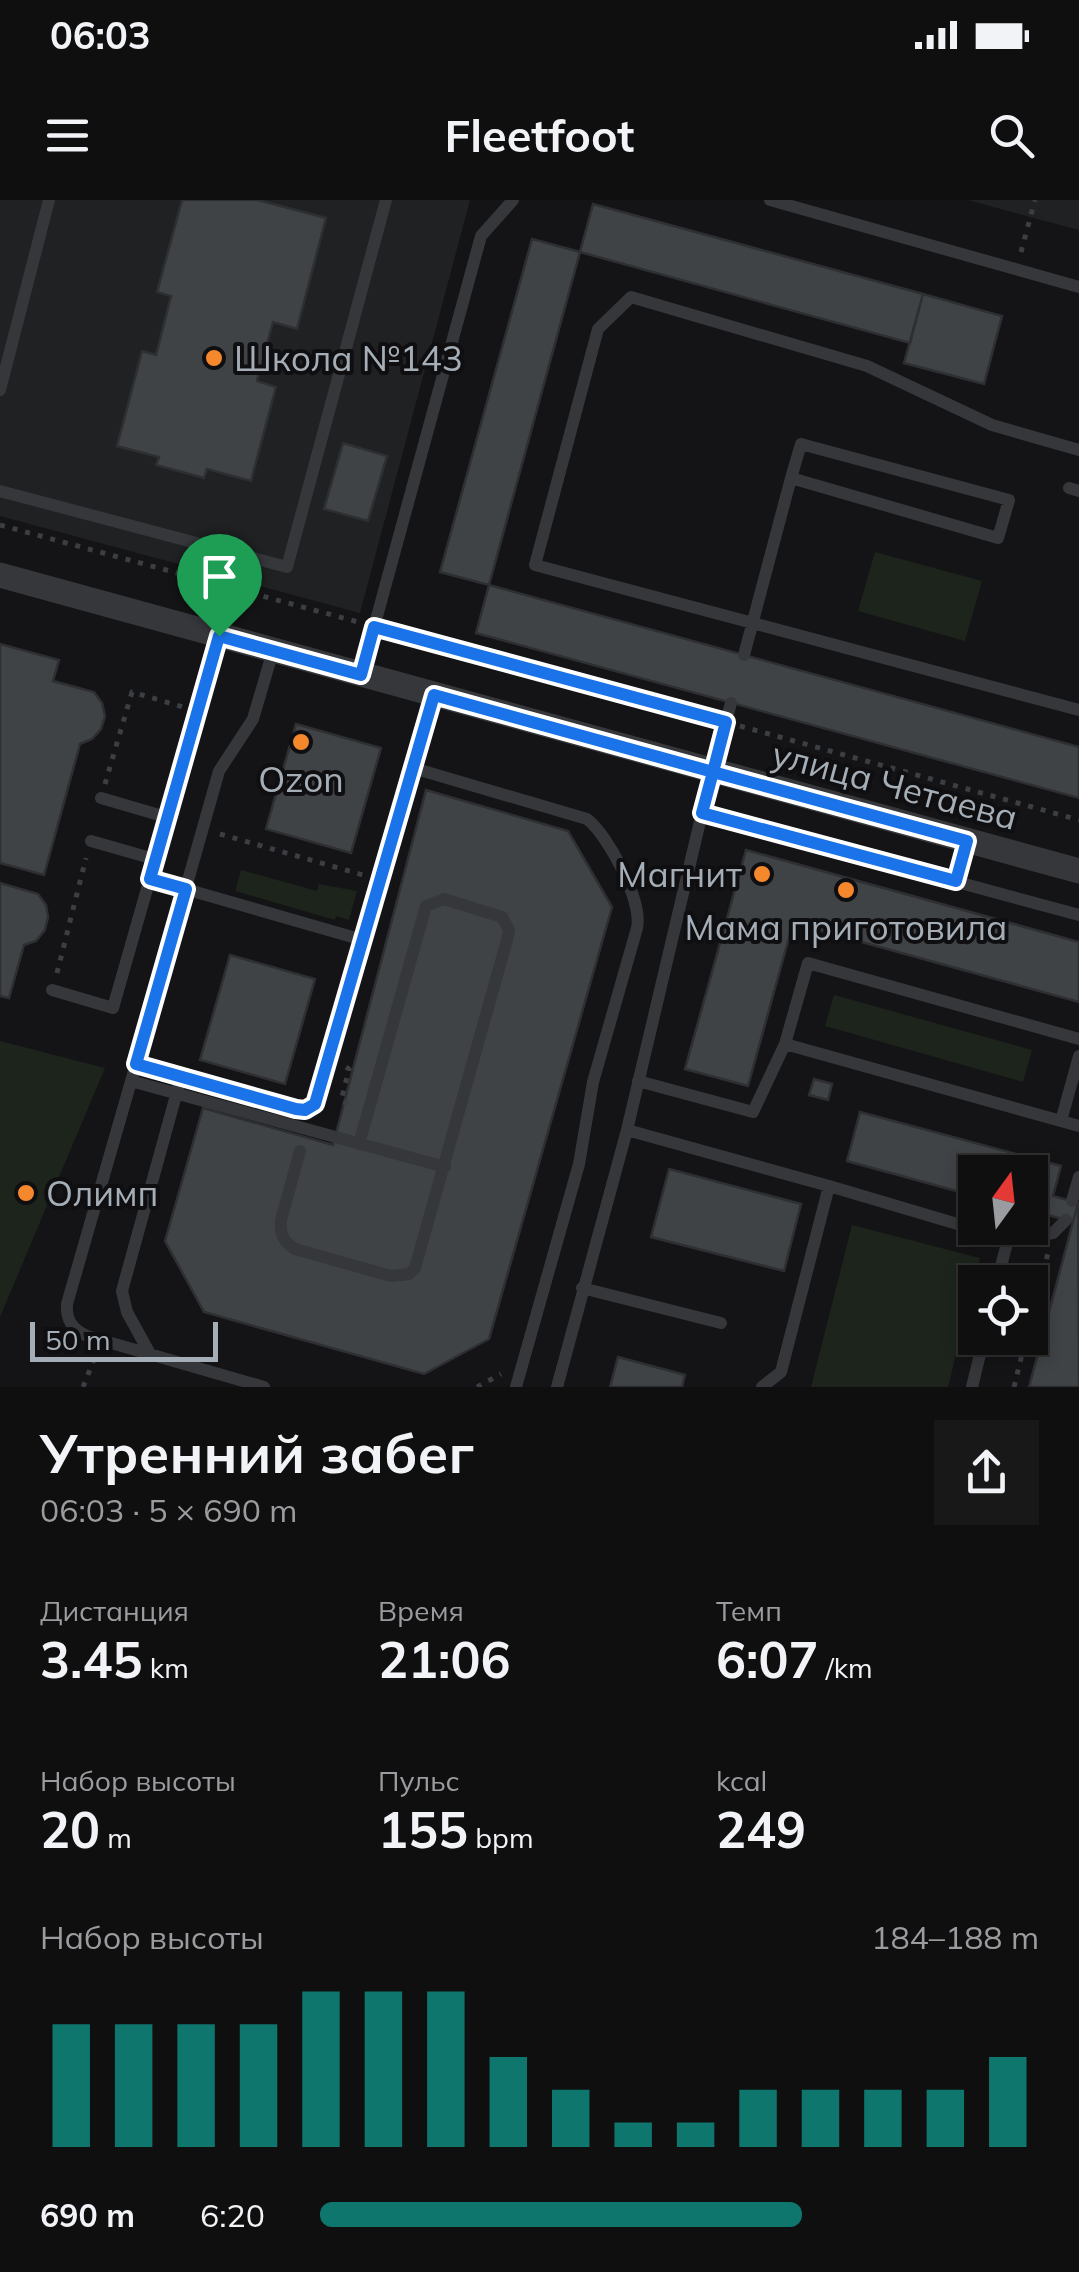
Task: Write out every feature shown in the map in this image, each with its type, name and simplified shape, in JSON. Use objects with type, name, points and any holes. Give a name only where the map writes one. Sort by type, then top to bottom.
[{"type":"street","name":"улица Четаева","points":[[0,575],[1079,871]]},
{"type":"lane","points":[[0,390],[49,200]]},
{"type":"lane","points":[[0,491],[287,568],[386,200]]},
{"type":"lane","points":[[361,675],[482,236],[513,200]]},
{"type":"lane","points":[[776,201],[1079,287]]},
{"type":"lane","points":[[1079,450],[992,424],[867,366],[632,297],[598,329],[534,564],[1079,710]]},
{"type":"lane","points":[[744,655],[750,622],[791,478],[801,444],[1009,500],[998,538],[791,478]]},
{"type":"lane","points":[[52,990],[113,1008],[219,636]]},
{"type":"lane","points":[[264,1387],[87,1336],[73,1327],[67,1304],[220,771],[253,719],[274,651]]},
{"type":"lane","points":[[136,1064],[296,1109],[312,1106],[319,1096],[434,695]]},
{"type":"lane","points":[[556,1387],[627,1130],[731,703]]},
{"type":"lane","points":[[413,768],[587,819],[600,834],[635,897],[640,914],[593,1082],[580,1164],[516,1387]]},
{"type":"lane","points":[[101,798],[166,817]]},
{"type":"lane","points":[[702,813],[1079,914]]},
{"type":"lane","points":[[91,841],[154,859]]},
{"type":"lane","points":[[956,881],[967,841]]},
{"type":"lane","points":[[150,879],[364,940]]},
{"type":"lane","points":[[300,1151],[281,1220],[280,1231],[286,1244],[391,1276],[409,1274],[420,1260],[509,930],[502,917],[444,899],[431,902],[422,915],[359,1144]]},
{"type":"lane","points":[[638,1081],[753,1112],[786,1044],[808,963],[1079,1039]]},
{"type":"lane","points":[[786,1044],[1079,1126]]},
{"type":"lane","points":[[1061,1121],[1079,1056]]},
{"type":"lane","points":[[150,1354],[127,1312],[122,1292],[182,1076]]},
{"type":"lane","points":[[131,1081],[445,1167]]},
{"type":"lane","points":[[627,1130],[958,1224]]},
{"type":"lane","points":[[1072,1201],[1079,1177]]},
{"type":"lane","points":[[762,1387],[780,1372],[829,1186]]},
{"type":"lane","points":[[1048,1234],[1066,1220]]},
{"type":"lane","points":[[582,1288],[722,1322]]},
{"type":"lane","points":[[972,1387],[980,1355]]},
{"type":"path","points":[[1016,269],[1035,200]]},
{"type":"path","points":[[0,525],[1079,820]]},
{"type":"path","points":[[203,829],[381,880]]},
{"type":"path","points":[[341,1100],[348,1071]]},
{"type":"path","points":[[1045,1265],[1053,1233]]},
{"type":"path","points":[[83,1387],[102,1340]]},
{"type":"path","points":[[1014,1387],[1022,1355]]},
{"type":"shaded area","name":"Школа №143","points":[[0,200],[470,200],[360,613],[0,516]]},
{"type":"shaded area","points":[[968,200],[1079,200],[1079,230],[1030,217]]},
{"type":"shaded area","points":[[875,552],[982,581],[965,641],[858,611]]},
{"type":"shaded area","points":[[241,870],[317,891],[319,884],[357,891],[349,920],[336,916],[335,920],[235,891]]},
{"type":"shaded area","points":[[834,995],[1032,1050],[1023,1082],[825,1026]]},
{"type":"shaded area","name":"Олимп","points":[[0,1041],[105,1068],[0,1317]]},
{"type":"shaded area","points":[[852,1225],[980,1258],[978,1265],[958,1265],[958,1347],[948,1387],[811,1387]]},
{"type":"building","points":[[182,200],[258,200],[326,218],[297,329],[273,322],[257,381],[276,387],[251,481],[207,469],[204,478],[156,465],[159,457],[117,446],[142,351],[156,355],[171,296],[157,292]]},
{"type":"building","points":[[593,204],[923,294],[910,343],[580,252]]},
{"type":"building","points":[[532,239],[580,252],[489,585],[440,572]]},
{"type":"building","points":[[923,294],[1002,316],[984,384],[904,363]]},
{"type":"building","points":[[343,443],[387,456],[368,521],[324,509]]},
{"type":"building","points":[[489,585],[1079,747],[1079,798],[476,633]]},
{"type":"building","points":[[0,644],[59,660],[53,681],[94,692],[105,716],[101,729],[80,744],[44,875],[0,863]]},
{"type":"building","points":[[296,724],[381,748],[351,853],[266,829]]},
{"type":"building","points":[[426,790],[568,831],[612,907],[489,1339],[424,1374],[204,1312],[165,1241],[203,1108],[333,1145]]},
{"type":"building","points":[[746,850],[1079,942],[1079,1002],[793,923],[748,1086],[685,1069]]},
{"type":"building","points":[[0,883],[38,894],[48,917],[45,930],[36,941],[24,945],[9,998],[0,996]]},
{"type":"building","points":[[230,955],[315,979],[285,1084],[200,1060]]},
{"type":"building","points":[[814,1079],[832,1084],[828,1100],[809,1095]]},
{"type":"building","points":[[860,1112],[1020,1155],[958,1155],[958,1191],[847,1161]]},
{"type":"building","points":[[1048,1163],[1061,1166],[1053,1196],[1078,1203],[1073,1222],[1048,1215]]},
{"type":"building","points":[[669,1169],[801,1204],[784,1271],[651,1237]]},
{"type":"building","points":[[1078,1203],[1079,1387],[1029,1387],[1038,1355],[1048,1355],[1048,1316]]},
{"type":"building","points":[[618,1357],[685,1375],[682,1387],[610,1387]]},
{"type":"place","name":"Школа №143","points":[[214,358]]},
{"type":"place","name":"Ozon","points":[[301,742]]},
{"type":"place","name":"Магнит","points":[[762,874]]},
{"type":"place","name":"Мама приготовила","points":[[846,890]]},
{"type":"place","name":"Олимп","points":[[26,1193]]},
{"type":"route","points":[[219,636],[150,879],[186,889],[136,1064],[296,1109],[305,1110],[315,1104],[434,695],[713,772],[702,813],[956,881],[967,841],[713,772],[726,722],[374,627],[361,675],[219,636]]}]
